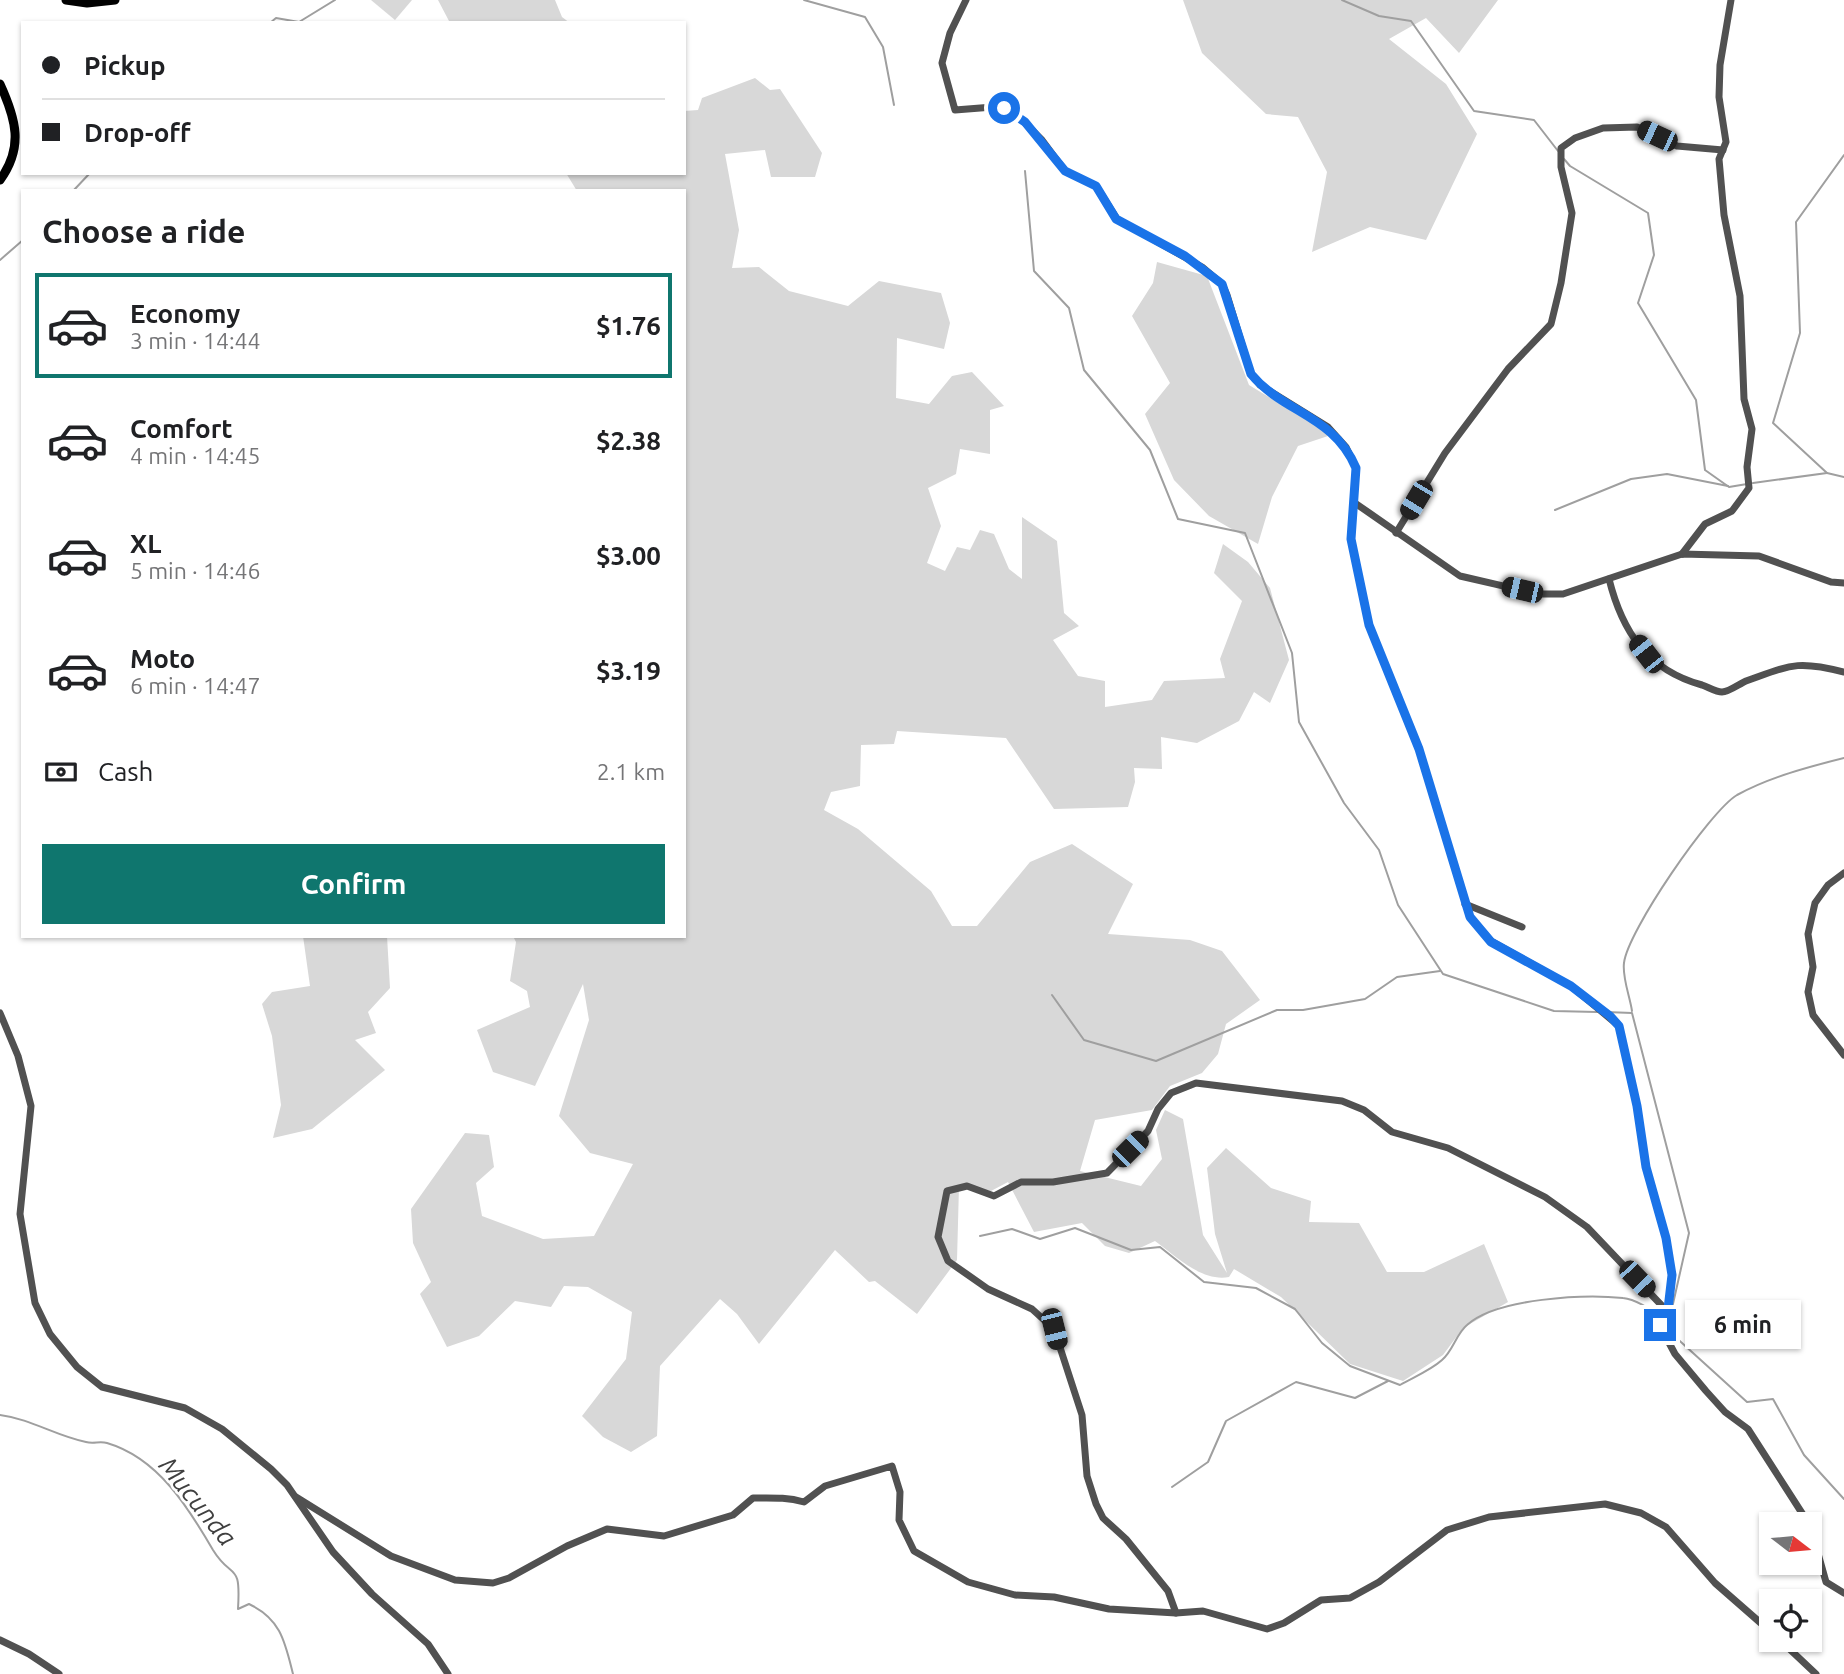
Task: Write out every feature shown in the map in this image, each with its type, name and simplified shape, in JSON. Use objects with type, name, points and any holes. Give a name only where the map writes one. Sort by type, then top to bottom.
[{"type":"main road","points":[[66,0],[87,3],[115,0]]},
{"type":"main road","points":[[0,84],[15,120],[17,144],[9,168],[0,180]]},
{"type":"street","points":[[966,0],[950,33],[942,63],[955,110],[993,107],[1014,112],[1042,140],[1065,171],[1096,186],[1116,219],[1185,256],[1222,284],[1251,374],[1260,385],[1328,427],[1340,440],[1356,468],[1352,548],[1369,625],[1419,749],[1465,904],[1474,925],[1491,942],[1571,986],[1619,1026],[1637,1106],[1646,1167],[1666,1238],[1672,1275],[1666,1311],[1659,1324],[1675,1354],[1706,1391],[1725,1412],[1748,1429],[1801,1512]]},
{"type":"street","points":[[1682,554],[1705,524],[1732,511],[1749,488],[1746,467],[1752,429],[1744,399],[1745,367],[1737,272],[1724,215],[1719,159],[1726,142],[1719,78],[1731,0]]},
{"type":"street","points":[[1396,533],[1445,453],[1502,376],[1551,324],[1561,284],[1572,213],[1561,167],[1561,148],[1575,138],[1603,128],[1637,127],[1677,146],[1723,150]]},
{"type":"street","points":[[1355,503],[1460,576],[1538,594],[1563,594],[1682,554],[1759,556],[1830,582],[1844,583]]},
{"type":"street","points":[[1609,579],[1623,625],[1646,654],[1661,667],[1693,683],[1723,692],[1763,675],[1806,663],[1844,672]]},
{"type":"street","points":[[1844,873],[1828,885],[1815,902],[1808,934],[1813,968],[1808,1002],[1813,1015],[1844,1055]]},
{"type":"street","points":[[1465,904],[1522,927]]},
{"type":"street","points":[[0,1013],[22,1068],[31,1106],[19,1214],[35,1303],[50,1334],[77,1367],[102,1387],[161,1400],[205,1418],[271,1469],[296,1497],[333,1552],[372,1594],[428,1644],[448,1674]]},
{"type":"street","points":[[1176,1613],[1168,1591],[1126,1539],[1103,1518],[1096,1504],[1087,1476],[1082,1415],[1054,1329],[1032,1309],[988,1289],[948,1261],[938,1237],[947,1191],[967,1186],[994,1196],[1021,1182],[1053,1182],[1107,1173],[1148,1131],[1157,1109],[1171,1093],[1196,1083],[1342,1101],[1364,1110],[1392,1132],[1448,1148],[1545,1197],[1587,1227],[1666,1311]]},
{"type":"street","points":[[296,1497],[391,1556],[455,1580],[493,1583],[509,1578],[567,1546],[607,1529],[664,1536],[733,1515],[753,1498],[769,1500],[787,1496],[804,1502],[825,1486],[892,1466],[900,1492],[899,1520],[908,1541],[921,1557],[949,1574],[1016,1595],[1054,1597],[1109,1609],[1214,1612],[1266,1629],[1321,1600],[1350,1598],[1379,1582],[1447,1530],[1489,1517],[1605,1504],[1641,1513],[1666,1527],[1715,1583],[1759,1622]]},
{"type":"street","points":[[1822,1569],[1826,1582],[1844,1592]]},
{"type":"street","points":[[0,1640],[29,1654],[59,1674]]},
{"type":"street","points":[[1793,1652],[1816,1674]]},
{"type":"shaded area","points":[[371,0],[412,0],[395,20]]},
{"type":"shaded area","points":[[438,0],[555,0],[562,17],[567,21],[449,21]]},
{"type":"shaded area","points":[[1183,0],[1498,0],[1459,53],[1426,18],[1389,39],[1446,84],[1477,134],[1426,240],[1370,227],[1312,252],[1327,172],[1298,117],[1266,114],[1202,53]]},
{"type":"shaded area","points":[[755,78],[770,90],[780,89],[822,153],[815,177],[771,177],[765,150],[725,154],[739,230],[732,268],[759,267],[789,291],[848,306],[879,281],[941,293],[950,323],[944,349],[897,338],[896,398],[929,404],[952,376],[972,372],[1004,406],[990,410],[990,454],[960,449],[956,474],[928,488],[941,526],[927,563],[945,571],[957,547],[970,550],[980,530],[994,534],[1009,569],[1022,579],[1022,517],[1057,541],[1064,613],[1079,626],[1053,640],[1078,676],[1105,681],[1105,707],[1152,700],[1164,681],[1225,678],[1220,659],[1242,601],[1214,573],[1223,544],[1248,562],[1270,588],[1289,660],[1270,703],[1254,692],[1239,721],[1197,743],[1161,737],[1162,769],[1134,768],[1135,782],[1128,807],[1054,809],[1006,738],[897,731],[894,744],[861,745],[860,786],[831,792],[824,810],[858,829],[931,891],[952,926],[977,926],[1030,862],[1072,844],[1133,884],[1108,934],[1190,940],[1222,951],[1260,1000],[1226,1024],[1218,1054],[1202,1073],[1170,1086],[1152,1110],[1095,1120],[1080,1171],[1141,1186],[1162,1159],[1156,1130],[1165,1110],[1183,1119],[1203,1235],[1227,1273],[1215,1234],[1207,1168],[1226,1148],[1271,1188],[1311,1201],[1309,1222],[1359,1223],[1387,1272],[1424,1272],[1484,1244],[1508,1302],[1463,1328],[1443,1355],[1403,1381],[1350,1364],[1281,1297],[1234,1269],[1229,1277],[1209,1276],[1189,1266],[1155,1241],[1129,1253],[1105,1246],[1082,1223],[1034,1232],[1008,1182],[991,1191],[959,1186],[957,1260],[917,1314],[875,1281],[869,1282],[835,1250],[759,1344],[737,1314],[720,1299],[660,1366],[657,1436],[631,1452],[603,1437],[582,1416],[626,1359],[632,1312],[588,1287],[564,1286],[551,1307],[515,1301],[479,1336],[447,1347],[420,1294],[431,1282],[413,1243],[411,1209],[465,1133],[489,1135],[494,1167],[476,1183],[482,1216],[543,1239],[594,1236],[633,1164],[590,1153],[559,1116],[589,1020],[583,984],[535,1086],[493,1072],[477,1030],[530,1007],[527,991],[510,981],[516,942],[514,938],[686,938],[686,189],[576,189],[567,175],[686,175],[686,111],[698,110],[702,98]]},
{"type":"shaded area","points":[[1157,262],[1207,276],[1249,385],[1331,435],[1298,446],[1272,497],[1258,544],[1209,516],[1174,480],[1145,414],[1170,383],[1132,316],[1153,283]]},
{"type":"shaded area","points":[[303,938],[387,938],[390,988],[368,1012],[376,1033],[355,1040],[385,1070],[312,1129],[273,1138],[281,1105],[272,1036],[262,1004],[272,992],[310,986]]},
{"type":"waterway","points":[[301,21],[335,0]]},
{"type":"waterway","points":[[804,0],[865,17],[883,47],[894,105]]},
{"type":"waterway","points":[[1342,0],[1379,16],[1411,21],[1474,111],[1534,120],[1558,151]]},
{"type":"waterway","points":[[272,21],[276,18],[293,21]]},
{"type":"waterway","points":[[1844,155],[1796,222],[1800,333],[1773,423],[1827,473],[1844,477]]},
{"type":"waterway","points":[[1564,159],[1570,166],[1648,213],[1654,255],[1638,303],[1696,400],[1705,470],[1729,487],[1747,484]]},
{"type":"waterway","points":[[1025,171],[1034,271],[1069,308],[1084,370],[1150,450],[1178,519],[1245,533],[1292,653],[1299,722],[1344,803],[1379,850],[1398,905],[1443,974],[1554,1011],[1597,1012]]},
{"type":"waterway","points":[[75,189],[88,175]]},
{"type":"waterway","points":[[0,260],[21,242]]},
{"type":"waterway","points":[[1753,483],[1827,473]]},
{"type":"waterway","points":[[1555,510],[1631,479],[1667,474],[1728,486]]},
{"type":"waterway","points":[[1632,1011],[1624,969],[1629,948],[1654,900],[1708,824],[1737,795],[1789,773],[1844,758]]},
{"type":"waterway","points":[[1052,995],[1084,1040],[1156,1061],[1277,1010],[1303,1010],[1365,999],[1397,977],[1440,971]]},
{"type":"waterway","points":[[1606,1012],[1632,1013],[1689,1233],[1668,1326],[1671,1333],[1747,1402],[1773,1399],[1804,1455],[1844,1499]]},
{"type":"waterway","points":[[980,1236],[1012,1229],[1040,1239],[1075,1228],[1131,1250],[1160,1247],[1204,1282],[1256,1288],[1295,1309],[1322,1343],[1350,1366],[1400,1385],[1442,1360],[1467,1325],[1499,1309],[1542,1300],[1607,1297],[1633,1300],[1661,1317]]},
{"type":"waterway","points":[[1172,1487],[1208,1462],[1226,1421],[1296,1382],[1355,1398],[1388,1381]]},
{"type":"waterway","name":"Mucunda","points":[[0,1415],[89,1443],[107,1443],[142,1460],[156,1472],[182,1501],[213,1550],[234,1573],[238,1583],[238,1609],[249,1604],[275,1624],[284,1642],[293,1674]]},
{"type":"route","points":[[1004,108],[1014,112],[1025,122],[1065,171],[1096,186],[1116,219],[1185,256],[1222,284],[1251,374],[1260,385],[1328,427],[1346,447],[1356,468],[1351,539],[1369,625],[1419,749],[1470,917],[1480,933],[1491,942],[1571,986],[1619,1026],[1637,1106],[1646,1167],[1666,1238],[1672,1275],[1668,1309],[1660,1325]]}]
